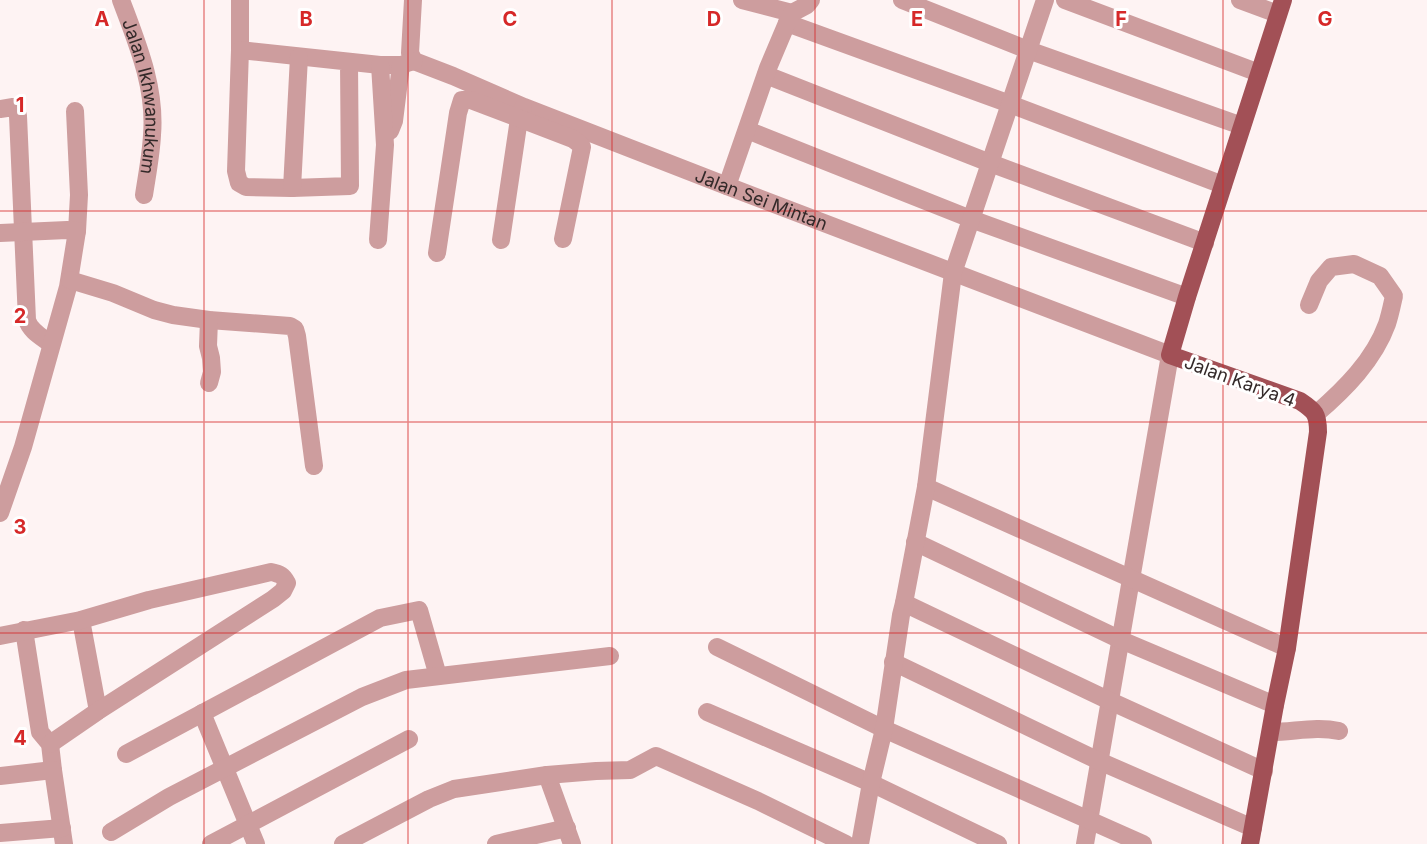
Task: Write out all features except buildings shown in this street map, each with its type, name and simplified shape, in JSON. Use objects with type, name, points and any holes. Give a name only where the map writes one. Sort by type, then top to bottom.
[{"type":"main road","name":"Jalan Karya 4","points":[[1252,836],[1287,648],[1318,421],[1316,414],[1300,401],[1170,355],[1280,7]]},
{"type":"street","name":"Jalan Ikhwanukum","points":[[121,0],[146,68],[151,103],[152,133],[144,195]]},
{"type":"street","points":[[240,0],[236,171],[239,183],[246,187],[292,188],[382,186]]},
{"type":"street","points":[[386,145],[410,53],[412,0]]},
{"type":"street","points":[[742,0],[1223,185]]},
{"type":"street","points":[[727,186],[766,75],[790,18],[811,0]]},
{"type":"street","points":[[902,0],[1028,50],[1242,126]]},
{"type":"street","points":[[860,844],[884,729],[901,615],[926,487],[953,273],[1045,0]]},
{"type":"street","points":[[1065,0],[1259,73]]},
{"type":"street","points":[[1240,0],[1280,7]]},
{"type":"street","points":[[240,50],[380,65],[408,63]]},
{"type":"street","points":[[292,188],[299,57]]},
{"type":"street","points":[[349,62],[350,186]]},
{"type":"street","name":"Jalan Sei Mintan","points":[[408,63],[453,76],[521,113],[727,186],[1170,355]]},
{"type":"street","points":[[378,240],[386,145],[380,65]]},
{"type":"street","points":[[766,75],[990,163],[1205,243]]},
{"type":"street","points":[[437,253],[458,113],[462,100],[471,100],[521,113],[581,145],[563,239]]},
{"type":"street","points":[[0,109],[13,107],[18,116],[28,325],[51,344]]},
{"type":"street","points":[[0,513],[23,447],[70,280],[77,231],[79,195],[75,111]]},
{"type":"street","points":[[501,240],[521,113]]},
{"type":"street","points":[[747,130],[971,219],[1187,297]]},
{"type":"street","points":[[0,233],[77,231]]},
{"type":"street","points":[[1309,305],[1319,281],[1331,267],[1354,264],[1380,276],[1394,297],[1387,324],[1370,358],[1338,395],[1316,414]]},
{"type":"street","points":[[70,280],[173,315],[290,326],[295,329],[314,466]]},
{"type":"street","points":[[208,320],[208,346],[212,372],[209,383]]},
{"type":"street","points":[[1085,844],[1170,355]]},
{"type":"street","points":[[926,487],[1287,648]]},
{"type":"street","points":[[915,542],[1120,640],[1275,705]]},
{"type":"street","points":[[0,636],[81,620],[139,603],[272,572],[280,574],[287,583],[283,591],[273,599],[50,744]]},
{"type":"street","points":[[904,603],[1264,771]]},
{"type":"street","points":[[126,754],[380,618],[408,611],[418,610],[438,676]]},
{"type":"street","points":[[81,620],[98,711]]},
{"type":"street","points":[[0,833],[63,836],[50,744],[40,732],[24,630]]},
{"type":"street","points":[[717,647],[884,729],[1143,844]]},
{"type":"street","points":[[111,832],[224,768],[362,697],[406,680],[610,656]]},
{"type":"street","points":[[893,662],[1252,836]]},
{"type":"street","points":[[707,712],[871,783],[998,844]]},
{"type":"street","points":[[202,713],[256,844]]},
{"type":"street","points":[[1271,732],[1294,732],[1308,729],[1339,731]]},
{"type":"street","points":[[211,844],[409,739]]},
{"type":"street","points":[[343,844],[454,789],[547,775],[630,770],[656,756],[758,801],[846,844]]},
{"type":"street","points":[[0,776],[53,770]]},
{"type":"street","points":[[495,844],[569,836],[547,775]]}]
